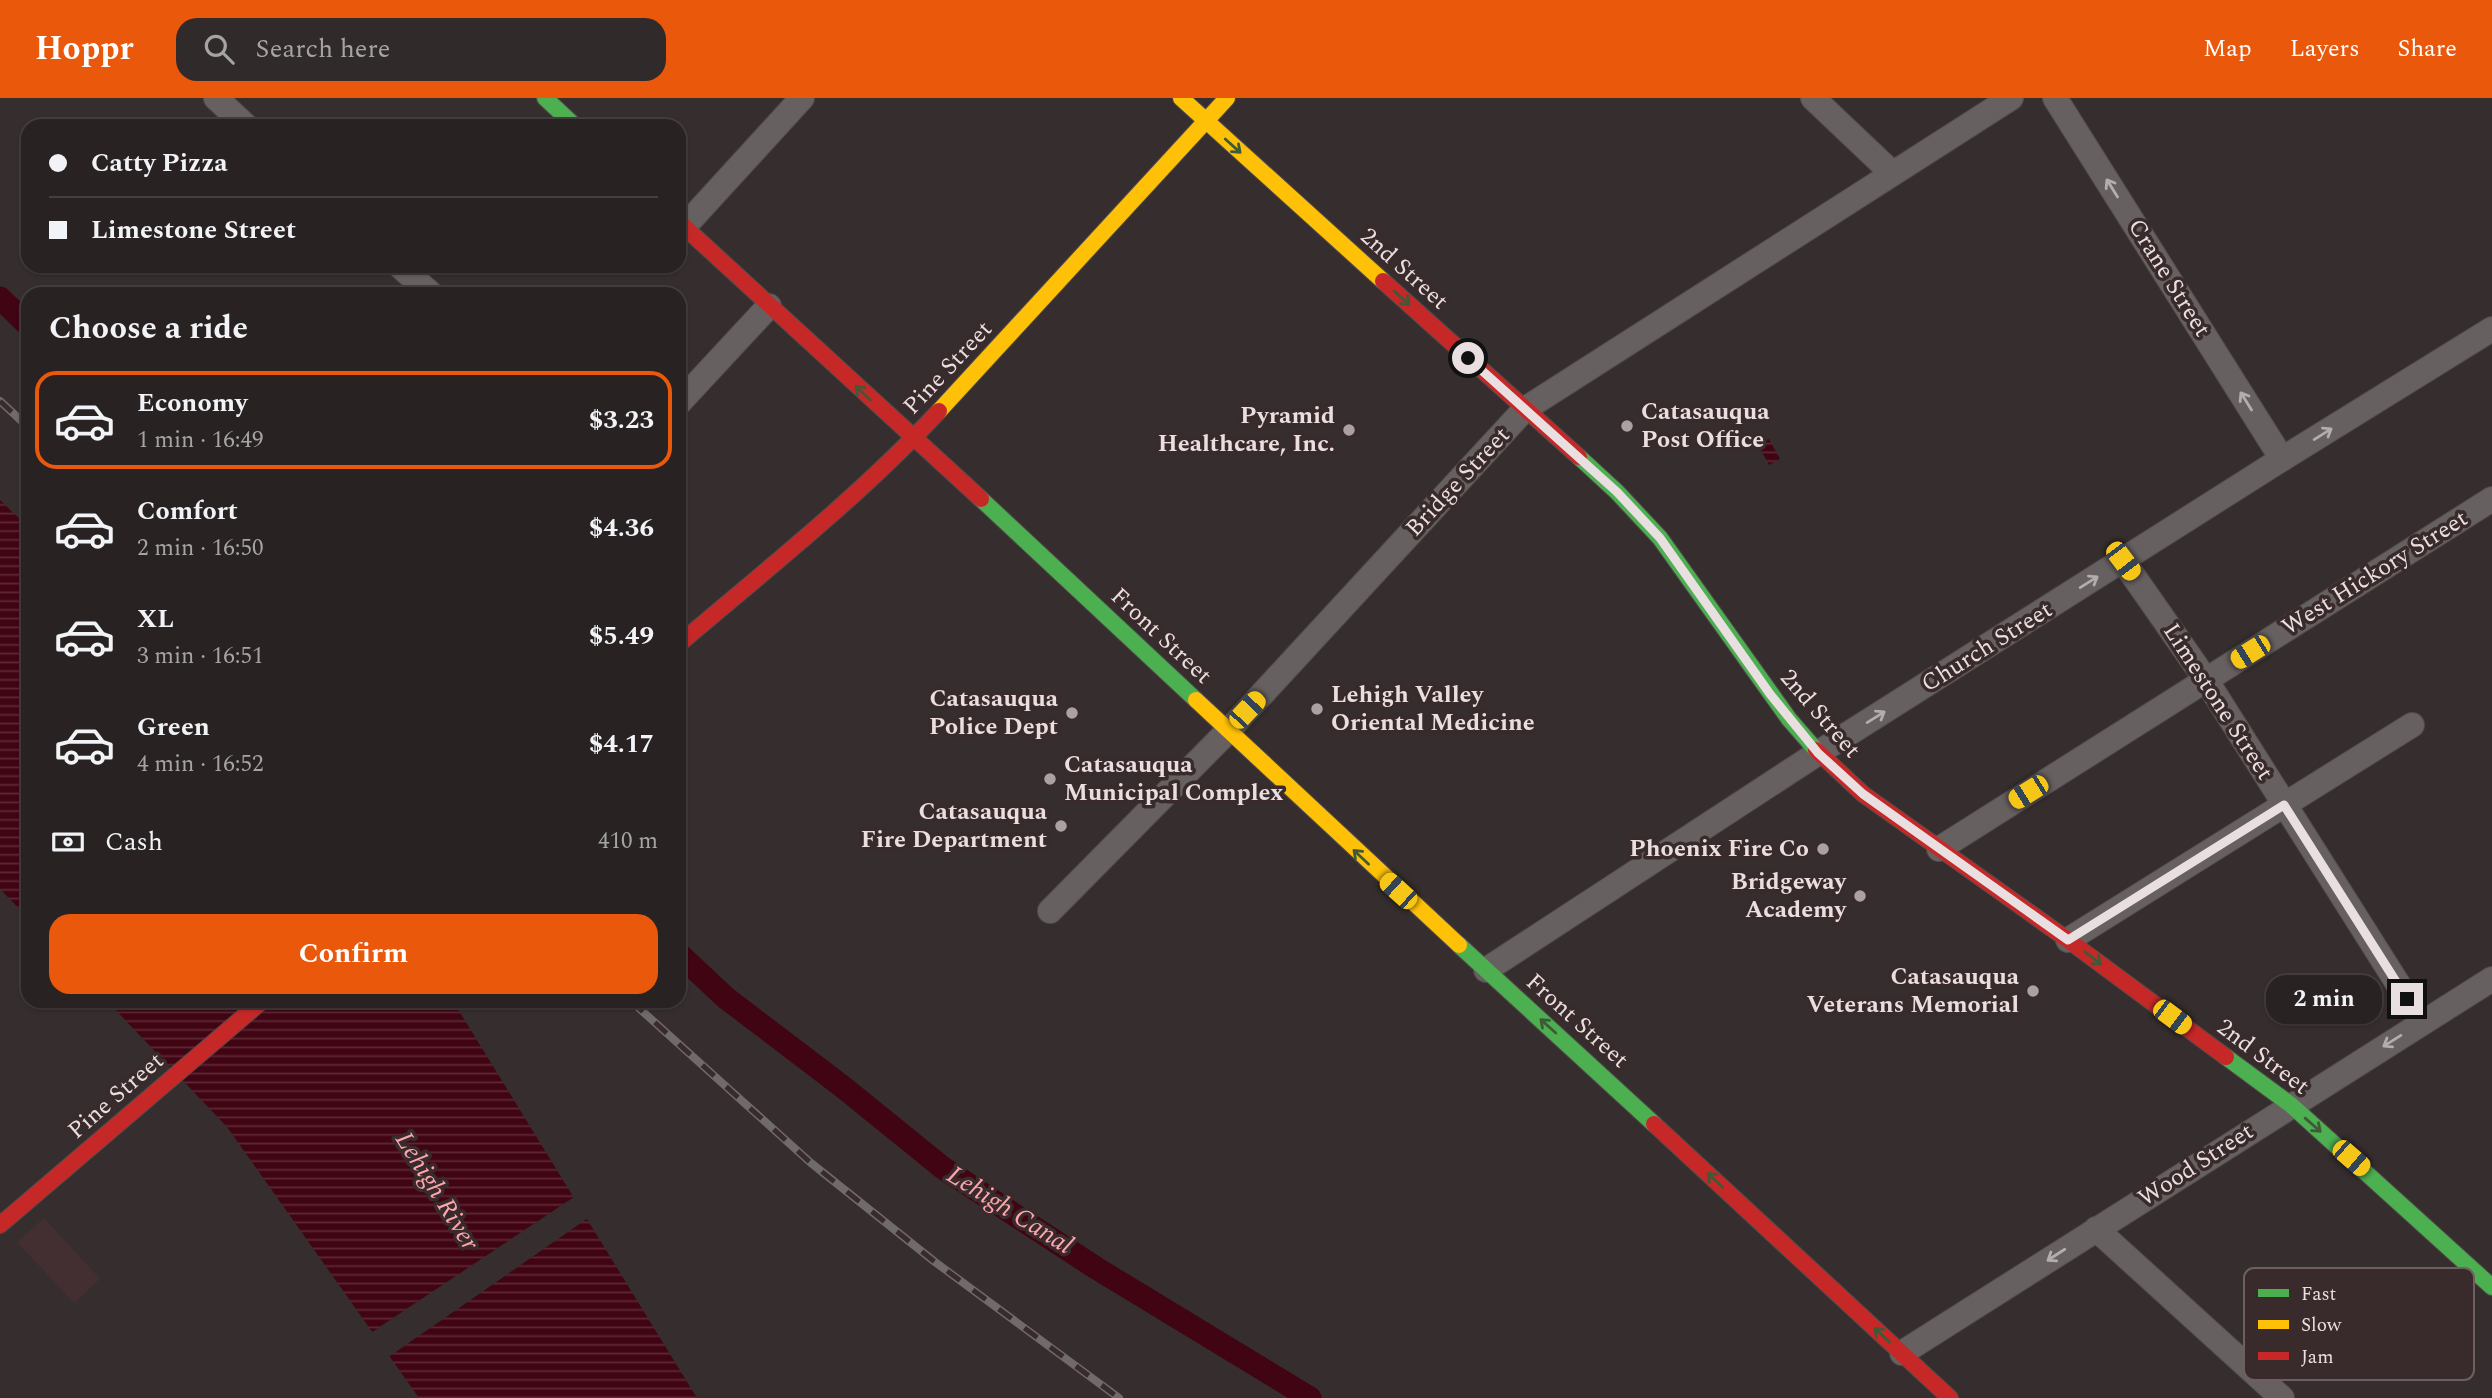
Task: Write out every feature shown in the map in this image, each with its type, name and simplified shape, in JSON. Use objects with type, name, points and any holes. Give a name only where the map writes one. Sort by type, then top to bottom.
[{"type":"main road","points":[[545,98],[568,119]]},
{"type":"main road","name":"2nd Street","points":[[1181,98],[1617,492],[1660,538],[1770,694],[1818,753],[1863,794],[2068,940],[2291,1105],[2471,1268]]},
{"type":"main road","name":"Pine Street","points":[[686,639],[913,439],[1227,98]]},
{"type":"main road","name":"Front Street","points":[[686,230],[1073,584],[1381,875],[1950,1398]]},
{"type":"main road","name":"Pine Street","points":[[0,1225],[254,1008]]},
{"type":"main road","name":"2nd Street","points":[[2474,1271],[2492,1287]]},
{"type":"street","points":[[216,98],[238,119]]},
{"type":"street","points":[[686,220],[802,98]]},
{"type":"street","points":[[1813,98],[1892,173]]},
{"type":"street","name":"Bridge Street","points":[[1050,911],[1228,731],[1525,409],[2011,98]]},
{"type":"street","name":"Crane Street","points":[[2055,98],[2282,459]]},
{"type":"street","points":[[408,273],[422,287]]},
{"type":"street","points":[[686,395],[769,306]]},
{"type":"street","name":"Church Street","points":[[1486,970],[1818,753],[2492,329]]},
{"type":"street","name":"West Hickory Street","points":[[1939,849],[2492,499]]},
{"type":"street","name":"Limestone Street","points":[[2123,561],[2206,680],[2422,1022]]},
{"type":"street","points":[[2068,940],[2412,725]]},
{"type":"street","name":"Wood Street","points":[[1902,1353],[2422,1022],[2491,981]]},
{"type":"street","points":[[2096,1229],[2244,1363]]},
{"type":"street","points":[[2262,1380],[2282,1398]]},
{"type":"shaded area","points":[[44,1218],[100,1279],[74,1303],[17,1242]]},
{"type":"water","points":[[1764,437],[1769,439],[1780,459],[1769,465],[1758,445],[1758,441]]},
{"type":"water","points":[[0,500],[21,520],[21,911],[0,889]]},
{"type":"water","name":"Lehigh River","points":[[114,1008],[457,1008],[697,1398],[419,1398],[227,1127]]},
{"type":"pier","points":[[577,1195],[591,1216],[387,1358],[369,1334]]},
{"type":"waterway","points":[[0,298],[21,318]]},
{"type":"waterway","name":"Lehigh Canal","points":[[686,961],[726,998],[943,1168],[1096,1268],[1310,1398]]},
{"type":"railway","points":[[0,401],[21,420]]},
{"type":"railway","points":[[639,1008],[811,1163],[935,1262],[1119,1398]]},
{"type":"traffic: fast","points":[[545,98],[568,119]]},
{"type":"traffic: fast","points":[[1579,457],[1617,492],[1660,538],[1789,719],[1816,750]]},
{"type":"traffic: fast","points":[[981,499],[1196,700]]},
{"type":"traffic: fast","points":[[1459,945],[1654,1124]]},
{"type":"traffic: fast","points":[[2226,1057],[2291,1105],[2471,1268]]},
{"type":"traffic: fast","points":[[2474,1271],[2492,1287]]},
{"type":"traffic: slow","points":[[1181,98],[1383,281]]},
{"type":"traffic: slow","points":[[939,411],[1227,98]]},
{"type":"traffic: slow","points":[[1196,700],[1459,945]]},
{"type":"traffic: jam","points":[[686,228],[981,499]]},
{"type":"traffic: jam","points":[[1383,281],[1579,457]]},
{"type":"traffic: jam","points":[[686,638],[845,502],[939,411]]},
{"type":"traffic: jam","points":[[1816,750],[1863,794],[2226,1057]]},
{"type":"traffic: jam","points":[[0,1225],[254,1008]]},
{"type":"traffic: jam","points":[[1654,1124],[1950,1398]]},
{"type":"place","name":"Catasauqua Post Office","points":[[1627,426]]},
{"type":"place","name":"Pyramid Healthcare, Inc.","points":[[1349,430]]},
{"type":"place","name":"Lehigh Valley Oriental Medicine","points":[[1317,709]]},
{"type":"place","name":"Catasauqua Police Dept","points":[[1072,713]]},
{"type":"place","name":"Catasauqua Municipal Complex","points":[[1050,779]]},
{"type":"place","name":"Catasauqua Fire Department","points":[[1061,826]]},
{"type":"place","name":"Phoenix Fire Co","points":[[1823,849]]},
{"type":"place","name":"Bridgeway Academy","points":[[1860,896]]},
{"type":"place","name":"Catasauqua Veterans Memorial","points":[[2033,991]]},
{"type":"route","points":[[1468,358],[1617,492],[1660,538],[1770,694],[1818,753],[1863,794],[2068,940],[2284,805],[2407,999]]}]
